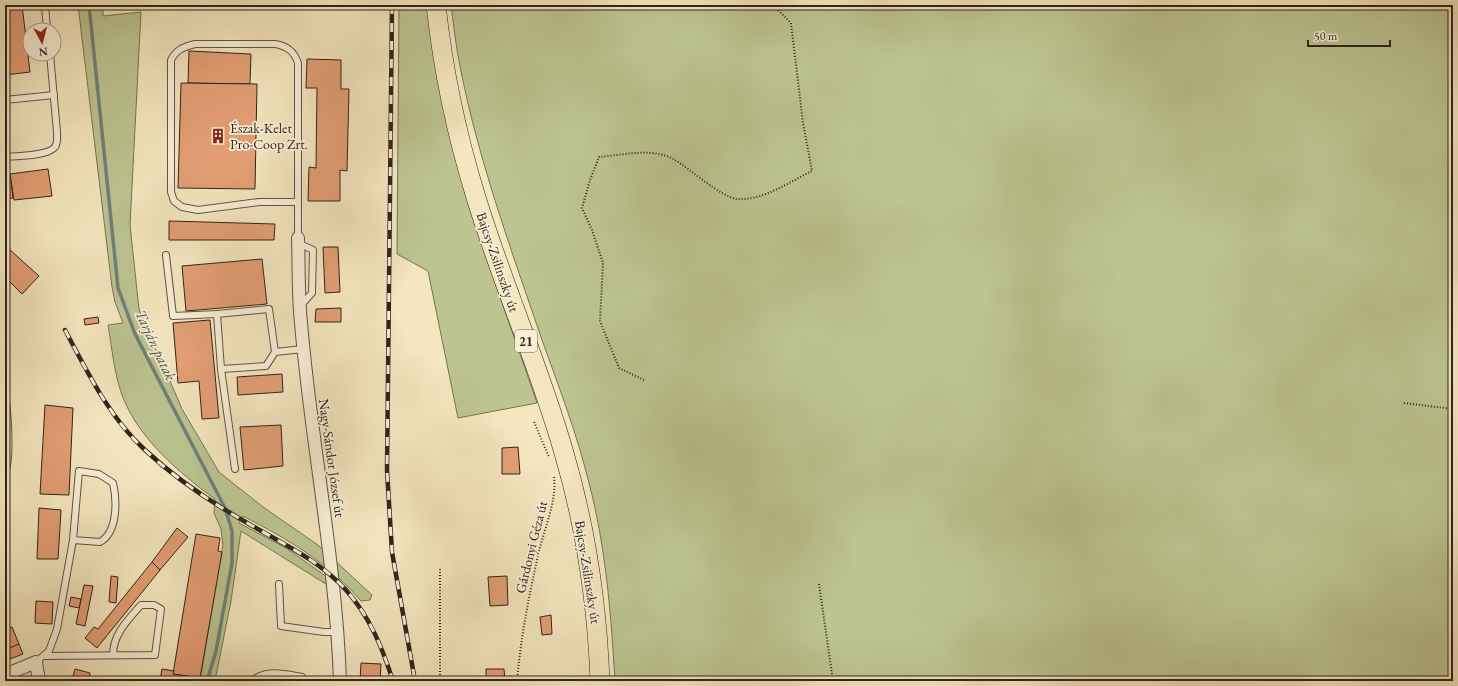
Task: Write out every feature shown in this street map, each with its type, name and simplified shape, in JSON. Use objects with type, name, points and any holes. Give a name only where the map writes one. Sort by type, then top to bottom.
[{"type":"main road","name":"Bajcsy-Zsilinszky út","points":[[436,5],[443,62],[451,105],[468,172],[556,428],[580,514],[592,577],[600,681]]},
{"type":"street","name":"Nagy-Sándor József út","points":[[298,240],[303,349],[333,577],[338,632],[340,681]]},
{"type":"street","points":[[5,675],[40,659],[39,681]]},
{"type":"lane","points":[[45,5],[46,22]]},
{"type":"lane","points":[[297,202],[259,202],[198,210],[182,207],[174,201],[171,192],[171,60],[175,52],[184,46],[194,44],[275,44],[286,46],[296,56],[298,63],[298,240]]},
{"type":"lane","points":[[5,157],[43,153],[55,147],[57,132],[51,62]]},
{"type":"lane","points":[[5,100],[54,95]]},
{"type":"lane","points":[[166,255],[173,316],[217,314],[269,309],[274,352],[266,366],[221,369]]},
{"type":"lane","points":[[217,314],[221,369],[235,469]]},
{"type":"lane","points":[[274,352],[303,349]]},
{"type":"lane","points":[[5,398],[8,418],[7,465],[5,471]]},
{"type":"lane","points":[[5,427],[8,418]]},
{"type":"lane","points":[[40,659],[50,649],[57,629],[72,540],[79,471],[99,474],[113,483],[115,490],[115,506],[109,532],[100,542],[72,540]]},
{"type":"lane","points":[[279,584],[281,626],[324,632],[338,632]]},
{"type":"lane","points":[[40,659],[113,655],[155,655],[161,609],[154,605],[141,605],[116,637],[113,644],[113,655]]},
{"type":"lane","points":[[255,681],[261,674],[283,673],[302,677],[303,681]]},
{"type":"path","points":[[644,380],[619,368],[600,321],[603,263],[592,230],[582,208],[590,180],[599,158],[649,153],[674,159],[711,186],[737,199],[768,194],[812,171],[803,123],[791,23],[773,5]]},
{"type":"path","points":[[1404,403],[1453,409]]},
{"type":"path","points":[[534,422],[550,462]]},
{"type":"path","name":"Gárdonyi Géza út","points":[[517,681],[520,640],[546,524],[555,494],[554,476]]},
{"type":"path","points":[[440,567],[440,681]]},
{"type":"path","points":[[819,584],[833,681]]},
{"type":"green space","points":[[78,5],[103,5],[103,16],[141,12],[130,225],[139,309],[182,409],[219,472],[263,507],[318,545],[372,595],[370,600],[361,601],[334,574],[306,552],[243,516],[239,523],[286,548],[327,577],[329,586],[241,531],[231,601],[215,681],[200,681],[223,545],[221,529],[214,513],[215,499],[174,466],[149,440],[129,411],[119,387],[108,325],[123,323],[115,302],[112,287]]},
{"type":"green space","points":[[399,5],[428,5],[434,56],[443,107],[456,157],[486,256],[537,403],[458,418],[428,271],[397,254]]},
{"type":"green space","points":[[451,5],[1453,5],[1453,681],[615,681],[607,581],[595,507],[573,429],[519,274],[477,139],[468,105],[456,46]]},
{"type":"building","points":[[5,5],[22,5],[24,22],[22,22],[22,62],[29,62],[30,72],[5,75]]},
{"type":"building","points":[[189,51],[251,54],[250,84],[188,83]]},
{"type":"building","points":[[307,59],[341,60],[341,89],[349,89],[347,171],[340,170],[340,201],[308,201],[309,167],[316,168],[317,88],[306,88]]},
{"type":"building","name":"Észak-Kelet Pro-Coop Zrt.","points":[[181,83],[257,84],[255,189],[178,188]]},
{"type":"building","points":[[48,169],[52,196],[14,200],[10,174]]},
{"type":"building","points":[[10,174],[13,198],[5,199],[5,175]]},
{"type":"building","points":[[169,221],[275,224],[274,240],[169,240]]},
{"type":"building","points":[[323,247],[338,247],[340,292],[325,293]]},
{"type":"building","points":[[9,249],[39,276],[22,294],[5,277],[5,253]]},
{"type":"building","points":[[262,259],[267,304],[186,311],[182,266]]},
{"type":"building","points":[[341,308],[341,322],[315,322],[316,309]]},
{"type":"building","points":[[98,317],[99,323],[85,325],[84,319]]},
{"type":"building","points":[[210,320],[219,418],[202,419],[199,381],[178,383],[173,323]]},
{"type":"building","points":[[282,374],[283,392],[238,395],[237,377]]},
{"type":"building","points":[[45,405],[73,408],[69,495],[40,494]]},
{"type":"building","points":[[281,425],[283,466],[244,470],[240,427]]},
{"type":"building","points":[[518,447],[520,474],[502,474],[502,448]]},
{"type":"building","points":[[39,508],[61,510],[58,559],[37,559]]},
{"type":"building","points":[[177,528],[188,537],[160,570],[152,562]]},
{"type":"building","points":[[196,534],[220,538],[218,551],[222,552],[200,678],[173,674]]},
{"type":"building","points":[[152,562],[160,570],[97,648],[85,638],[94,627],[98,629]]},
{"type":"building","points":[[111,576],[118,577],[116,603],[109,602]]},
{"type":"building","points":[[507,576],[508,605],[490,606],[488,577]]},
{"type":"building","points":[[84,585],[93,586],[85,626],[76,624]]},
{"type":"building","points":[[71,597],[81,599],[79,608],[69,606]]},
{"type":"building","points":[[36,601],[53,602],[52,624],[35,623]]},
{"type":"building","points":[[551,615],[552,634],[542,635],[540,617]]},
{"type":"building","points":[[12,627],[19,644],[5,650],[5,630]]},
{"type":"building","points":[[19,644],[23,654],[5,661],[5,650]]},
{"type":"building","points":[[361,663],[381,664],[380,681],[360,681]]},
{"type":"building","points":[[75,669],[90,673],[89,681],[72,680]]},
{"type":"building","points":[[162,669],[174,671],[173,674],[187,676],[186,681],[160,680]]},
{"type":"building","points":[[486,669],[504,669],[505,681],[486,681]]},
{"type":"waterway","name":"Tarján-patak","points":[[89,5],[118,288],[135,334],[225,508],[232,531],[232,563],[216,651],[207,681]]},
{"type":"railway","points":[[392,5],[387,470],[392,552],[415,681]]},
{"type":"railway","points":[[65,330],[100,394],[132,437],[145,450],[168,470],[205,497],[311,560],[346,590],[369,622],[393,681]]},
{"type":"place","name":"Észak-Kelet Pro-Coop Zrt.","points":[[218,136]]}]
